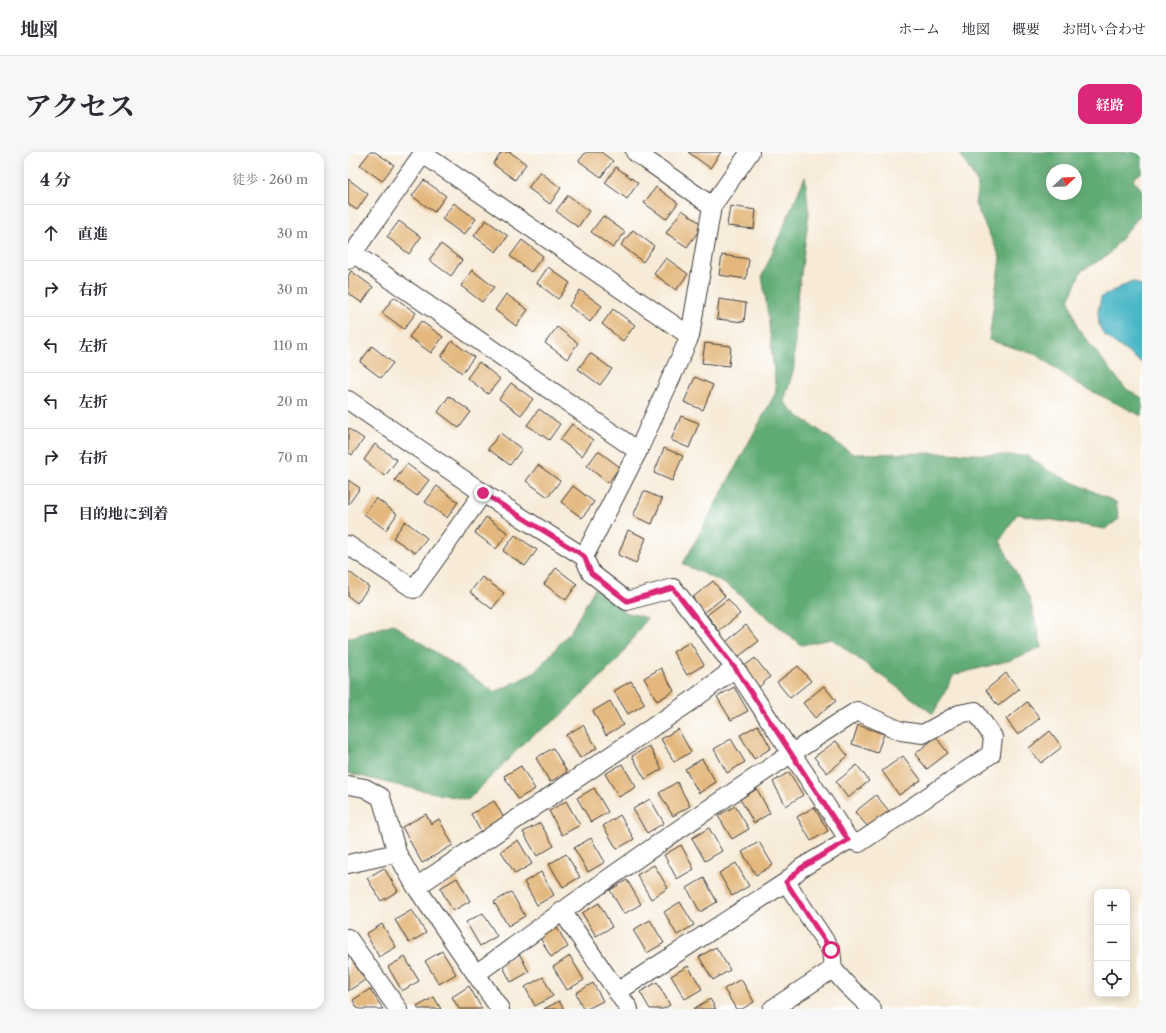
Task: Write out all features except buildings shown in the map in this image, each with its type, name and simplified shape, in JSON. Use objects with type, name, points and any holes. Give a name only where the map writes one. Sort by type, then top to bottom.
[{"type":"street","points":[[635,152],[712,206]]},
{"type":"street","points":[[584,556],[638,451],[690,336],[712,206],[750,152]]},
{"type":"street","points":[[638,451],[350,257],[424,153],[690,336]]},
{"type":"street","points":[[348,400],[483,493],[584,556],[591,573],[627,601],[673,588],[735,668],[792,752],[848,840],[859,843],[991,754],[993,737],[975,711],[959,714],[923,734],[901,731],[857,711],[792,752],[562,911],[476,974]]},
{"type":"street","points":[[348,544],[414,589],[483,493]]},
{"type":"street","points":[[416,887],[690,702],[735,668]]},
{"type":"street","points":[[348,785],[364,788],[381,797],[397,853],[416,887],[500,1009]]},
{"type":"street","points":[[617,992],[786,882],[801,868],[848,840]]},
{"type":"street","points":[[348,864],[397,853]]},
{"type":"street","points":[[786,882],[831,950],[833,969],[872,1009]]},
{"type":"street","points":[[562,911],[629,1009]]},
{"type":"street","points":[[348,938],[398,1009]]},
{"type":"street","points":[[772,1009],[833,969]]},
{"type":"green space","points":[[959,152],[1142,152],[1142,172],[1133,179],[1142,190],[1142,213],[1107,256],[1081,271],[1069,300],[1078,329],[1125,388],[1142,398],[1142,416],[1079,385],[1037,355],[989,340],[1000,257],[975,204],[978,184]]},
{"type":"green space","points":[[805,177],[809,213],[796,312],[794,369],[784,401],[793,412],[853,454],[943,453],[1028,456],[1049,471],[1116,502],[1119,519],[1105,529],[1017,514],[1000,541],[1030,600],[1042,647],[1011,660],[954,675],[933,714],[832,639],[801,645],[729,586],[683,564],[776,392],[768,315],[762,276]]},
{"type":"green space","points":[[595,588],[625,612],[647,618],[617,661],[557,719],[529,738],[468,800],[348,773],[348,638],[393,624],[495,692],[534,673],[571,631]]},
{"type":"water","points":[[1132,281],[1142,286],[1142,363],[1104,335],[1099,325],[1098,311],[1101,297]]},
{"type":"route","points":[[483,493],[584,556],[591,573],[627,601],[673,588],[735,668],[792,752],[848,840],[801,868],[786,882],[831,950]]}]
